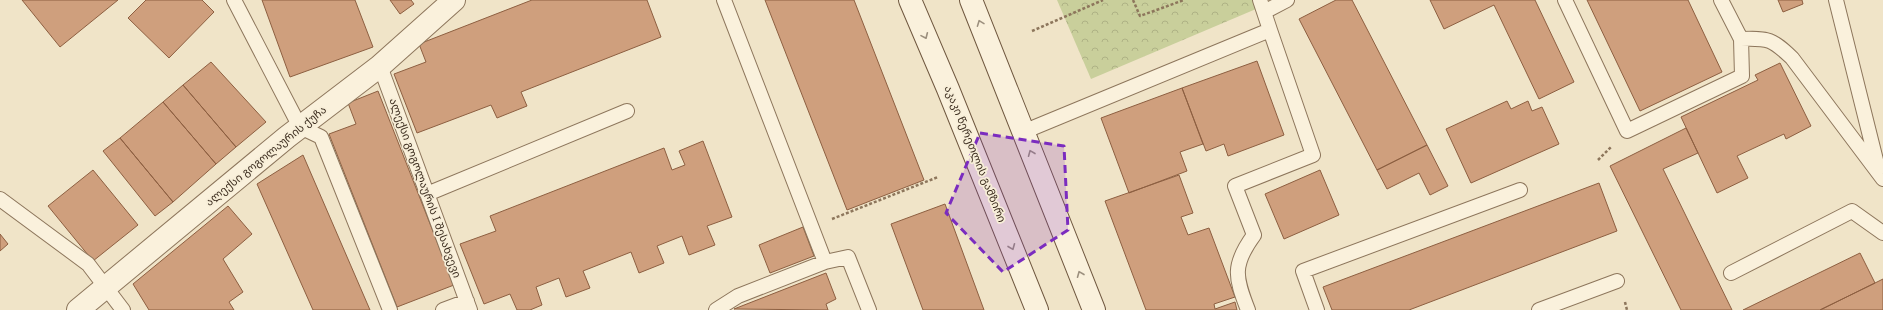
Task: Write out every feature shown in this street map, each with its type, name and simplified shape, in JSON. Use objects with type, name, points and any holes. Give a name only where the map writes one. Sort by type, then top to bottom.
[{"type":"main road","name":"ალექსი გოგოლაურის ქუჩა","points":[[78,310],[300,127],[380,66],[454,0]]},
{"type":"main road","name":"აკაკი წერეთლის გამზირი","points":[[910,0],[948,89],[1037,310]]},
{"type":"main road","points":[[971,0],[1094,310]]},
{"type":"lane","points":[[234,0],[300,127],[322,137],[390,310]]},
{"type":"lane","points":[[724,0],[825,262]]},
{"type":"lane","points":[[1248,310],[1239,288],[1237,272],[1243,251],[1254,235],[1235,186],[1313,155],[1262,6],[1288,0]]},
{"type":"lane","points":[[1565,0],[1627,131],[1742,76],[1741,39],[1721,0]]},
{"type":"lane","points":[[1836,0],[1882,176]]},
{"type":"lane","points":[[1023,132],[1270,30]]},
{"type":"lane","points":[[1741,39],[1760,39],[1776,43],[1792,58],[1882,176]]},
{"type":"lane","name":"ალექსი გოგოლაურის I შესახვევი","points":[[380,66],[468,305]]},
{"type":"lane","points":[[427,194],[627,111]]},
{"type":"lane","points":[[1318,310],[1303,272],[1520,190]]},
{"type":"lane","points":[[0,199],[88,264],[123,310]]},
{"type":"lane","points":[[1731,273],[1852,211],[1883,232]]},
{"type":"lane","points":[[716,310],[738,296],[825,262],[848,257],[869,310]]},
{"type":"lane","points":[[1539,310],[1617,281]]},
{"type":"lane","points":[[443,310],[468,305]]},
{"type":"path","points":[[1032,31],[1103,0]]},
{"type":"path","points":[[1133,0],[1140,16],[1184,0]]},
{"type":"path","points":[[1168,0],[1170,5]]},
{"type":"path","points":[[811,227],[938,177]]},
{"type":"highlighted area","points":[[980,133],[1064,146],[1068,230],[1003,272],[946,213]]},
{"type":"green space","points":[[1057,0],[1252,0],[1256,9],[1091,79]]},
{"type":"building","points":[[22,0],[118,0],[60,47]]},
{"type":"building","points":[[146,0],[202,0],[214,12],[169,58],[128,18]]},
{"type":"building","points":[[262,0],[355,0],[373,47],[290,77]]},
{"type":"building","points":[[390,0],[411,0],[414,4],[400,14]]},
{"type":"building","points":[[532,0],[647,0],[661,37],[521,92],[527,106],[497,118],[491,105],[417,133],[394,74],[426,62],[419,44]]},
{"type":"building","points":[[765,0],[854,0],[924,180],[847,210]]},
{"type":"building","points":[[1336,0],[1352,0],[1427,145],[1377,170],[1299,19]]},
{"type":"building","points":[[1430,0],[1535,0],[1574,82],[1539,99],[1494,5],[1444,29]]},
{"type":"building","points":[[1587,0],[1688,0],[1722,72],[1640,111]]},
{"type":"building","points":[[1778,0],[1802,0],[1803,4],[1783,12]]},
{"type":"building","points":[[1257,61],[1284,135],[1228,156],[1224,144],[1206,151],[1182,88]]},
{"type":"building","points":[[211,62],[266,122],[236,147],[183,85]]},
{"type":"building","points":[[1780,63],[1811,126],[1786,139],[1784,134],[1737,156],[1748,178],[1717,193],[1681,117],[1758,80],[1755,75]]},
{"type":"building","points":[[183,85],[236,147],[216,164],[163,102]]},
{"type":"building","points":[[1182,88],[1203,144],[1180,152],[1187,171],[1129,193],[1101,118]]},
{"type":"building","points":[[378,91],[454,285],[397,307],[329,134],[356,124],[348,103]]},
{"type":"building","points":[[1507,101],[1511,109],[1528,101],[1532,111],[1542,107],[1559,144],[1471,183],[1446,129]]},
{"type":"building","points":[[163,102],[216,164],[173,202],[120,138]]},
{"type":"building","points":[[1686,128],[1698,153],[1663,169],[1732,310],[1681,310],[1610,166]]},
{"type":"building","points":[[120,138],[173,202],[155,216],[103,151]]},
{"type":"building","points":[[703,141],[732,217],[707,226],[715,245],[689,255],[682,236],[657,246],[664,263],[639,273],[631,252],[583,271],[590,288],[566,297],[559,278],[536,287],[542,305],[530,310],[517,310],[510,294],[484,304],[460,244],[496,231],[490,216],[664,148],[672,170],[685,165],[679,151]]},
{"type":"building","points":[[1427,145],[1448,186],[1430,195],[1419,173],[1387,189],[1377,170]]},
{"type":"building","points":[[303,155],[370,310],[313,310],[257,184]]},
{"type":"building","points":[[93,170],[138,225],[93,261],[48,206]]},
{"type":"building","points":[[1320,170],[1339,215],[1284,239],[1265,194]]},
{"type":"building","points":[[1179,175],[1193,213],[1181,217],[1188,235],[1209,228],[1235,297],[1214,304],[1215,309],[1235,302],[1237,310],[1146,310],[1105,201]]},
{"type":"building","points":[[1599,183],[1617,231],[1409,310],[1332,310],[1323,287]]},
{"type":"building","points":[[945,204],[984,310],[923,310],[891,224]]},
{"type":"building","points":[[228,206],[252,234],[223,259],[243,292],[229,302],[234,310],[149,310],[133,284]]},
{"type":"building","points":[[803,227],[814,256],[770,273],[759,245]]},
{"type":"building","points":[[0,234],[8,244],[0,251]]},
{"type":"building","points":[[1860,253],[1875,283],[1820,310],[1743,310]]},
{"type":"building","points":[[826,273],[836,299],[826,304],[828,310],[734,309]]},
{"type":"building","points":[[1883,279],[1883,310],[1820,310],[1875,283]]}]
